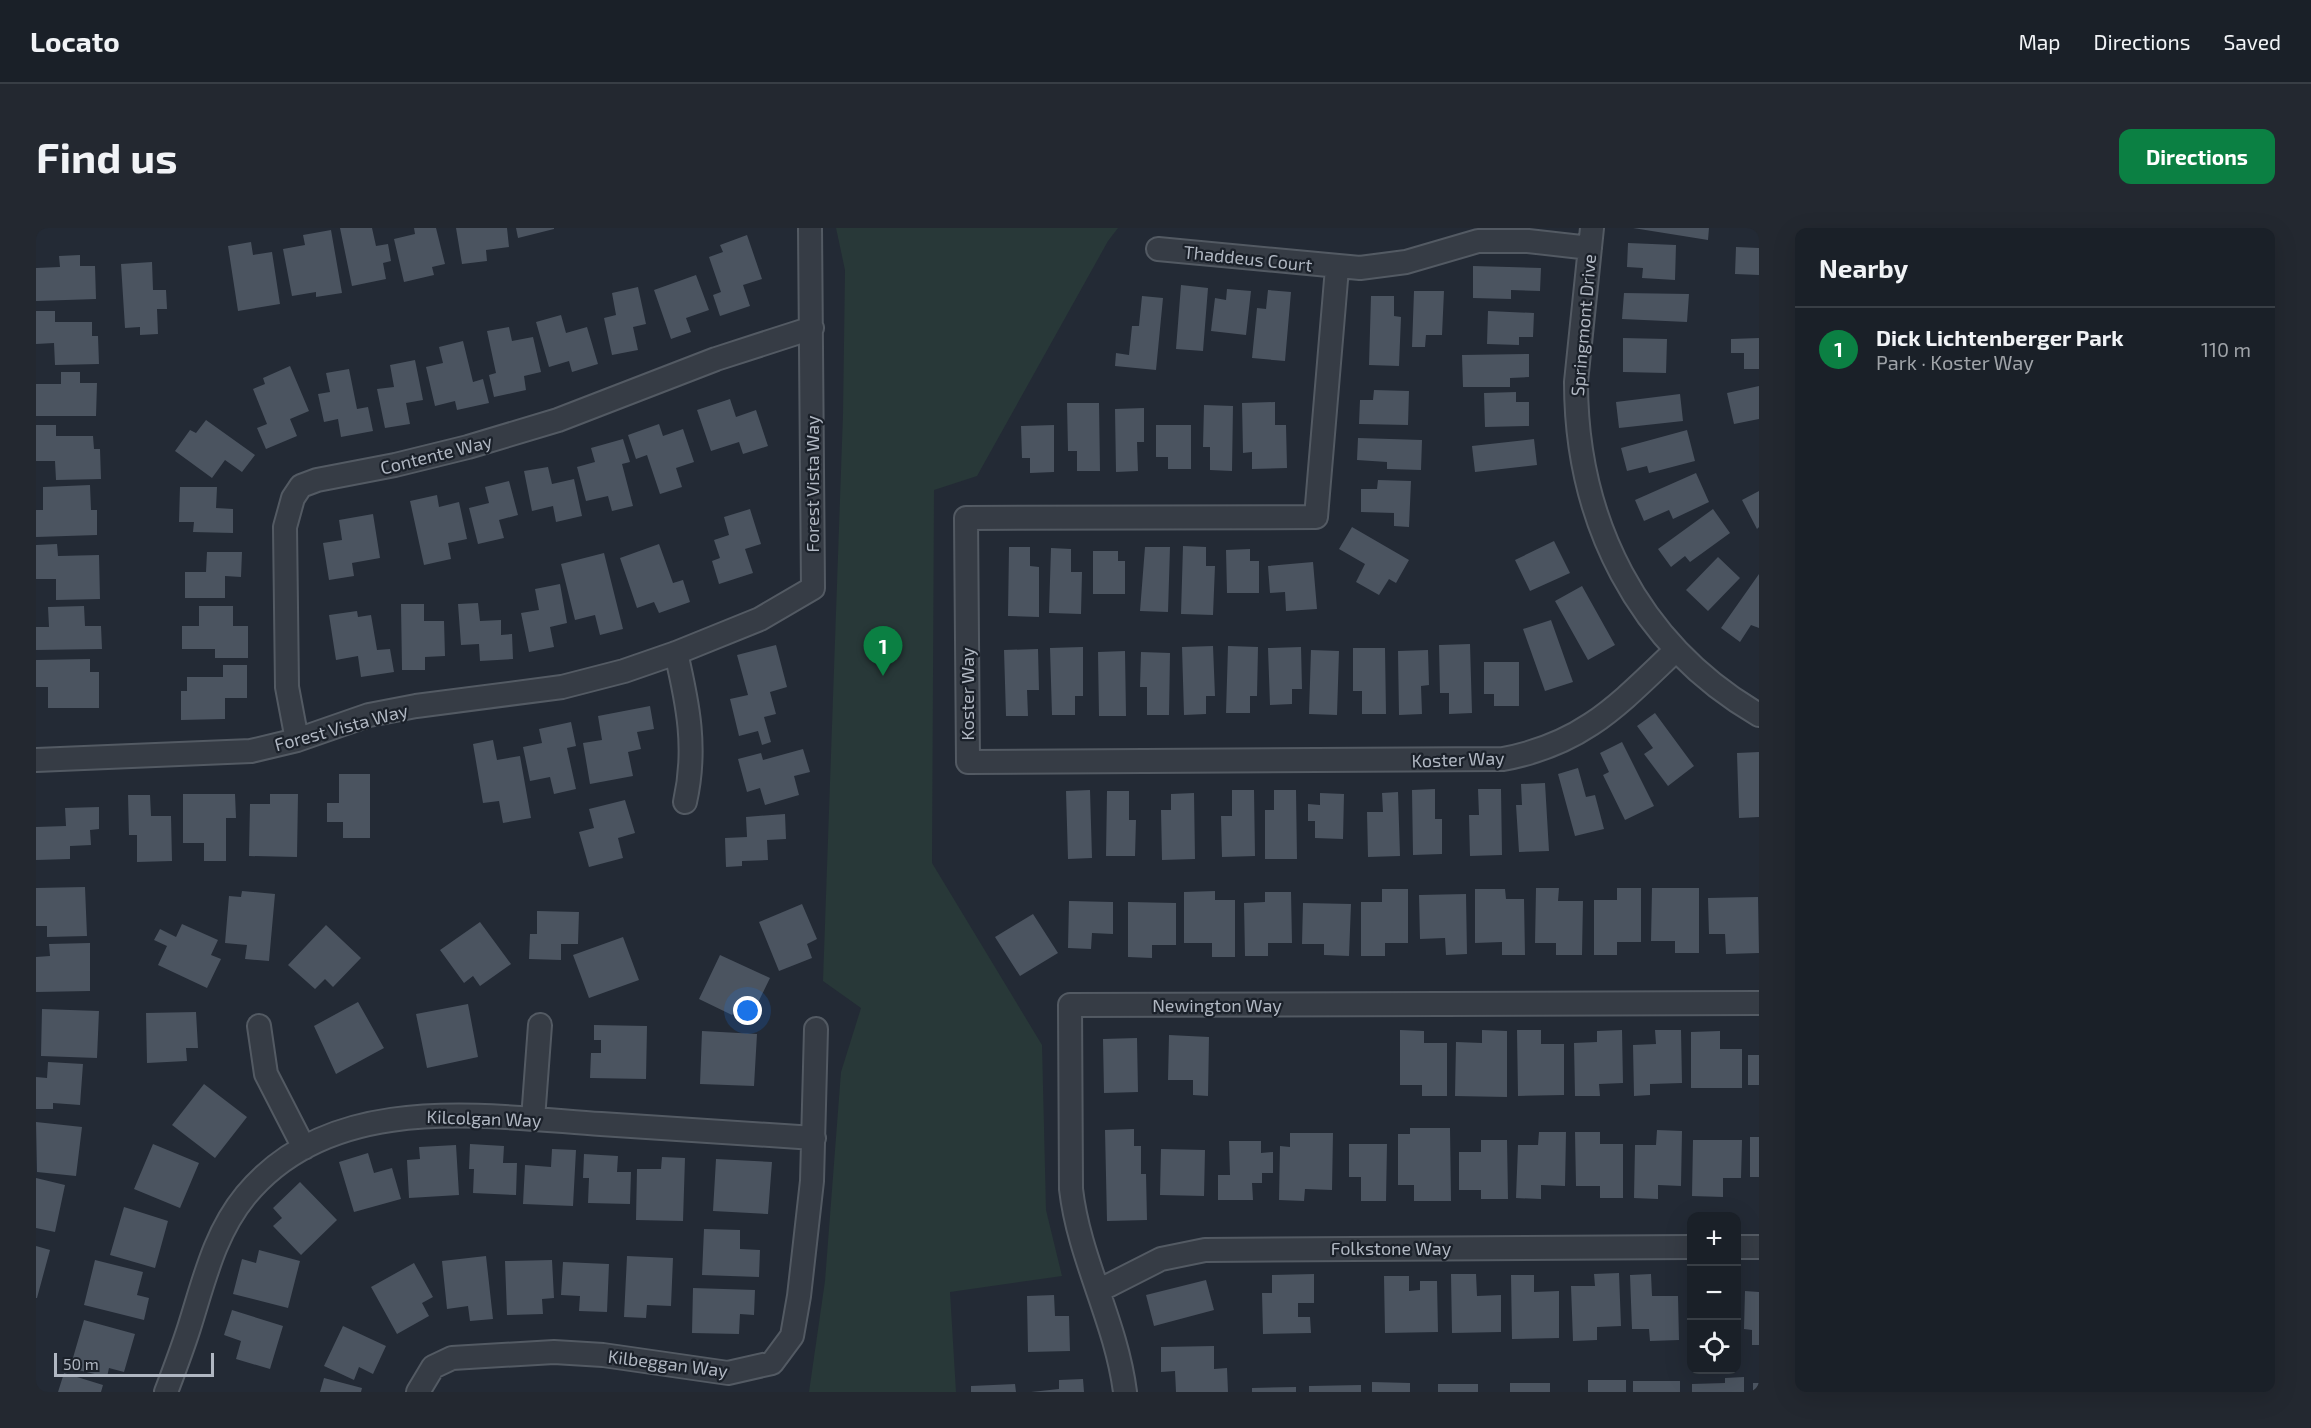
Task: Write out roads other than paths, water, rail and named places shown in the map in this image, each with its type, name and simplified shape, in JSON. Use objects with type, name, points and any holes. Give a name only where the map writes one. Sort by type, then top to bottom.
[{"type":"street","name":"Forest Vista Way","points":[[36,760],[251,751],[297,740],[369,715],[562,687],[624,671],[760,619],[813,588],[810,228]]},
{"type":"street","name":"Thaddeus Court","points":[[1158,249],[1337,268],[1382,267],[1478,241],[1591,238]]},
{"type":"street","name":"Springmont Drive","points":[[1591,238],[1576,382],[1581,459],[1592,508],[1611,556],[1636,600],[1676,650],[1714,684],[1759,715]]},
{"type":"street","name":"Koster Way","points":[[1337,268],[1316,517],[966,518],[968,762],[1503,759],[1552,747],[1596,723],[1676,650]]},
{"type":"street","name":"Contente Way","points":[[297,740],[286,687],[285,527],[293,498],[301,486],[317,480],[395,465],[468,447],[558,420],[716,358],[812,328]]},
{"type":"street","points":[[676,652],[692,729],[693,754],[686,802]]},
{"type":"street","name":"Newington Way","points":[[1125,1392],[1121,1360],[1100,1290],[1078,1238],[1071,1189],[1070,1005],[1759,1003]]},
{"type":"street","points":[[533,1119],[540,1025]]},
{"type":"street","points":[[259,1026],[266,1074],[304,1148]]},
{"type":"street","name":"Kilbeggan Way","points":[[418,1392],[433,1366],[452,1358],[554,1352],[603,1355],[728,1373],[772,1363],[792,1336],[812,1181],[816,1029]]},
{"type":"street","name":"Kilcolgan Way","points":[[166,1392],[219,1236],[252,1189],[284,1161],[327,1137],[400,1118],[448,1114],[814,1138]]},
{"type":"street","name":"Folkstone Way","points":[[1100,1290],[1161,1259],[1205,1250],[1687,1247]]},
{"type":"street","points":[[1741,1247],[1759,1247]]},
{"type":"place","name":"Dick Lichtenberger Park","points":[[883,676]]}]
